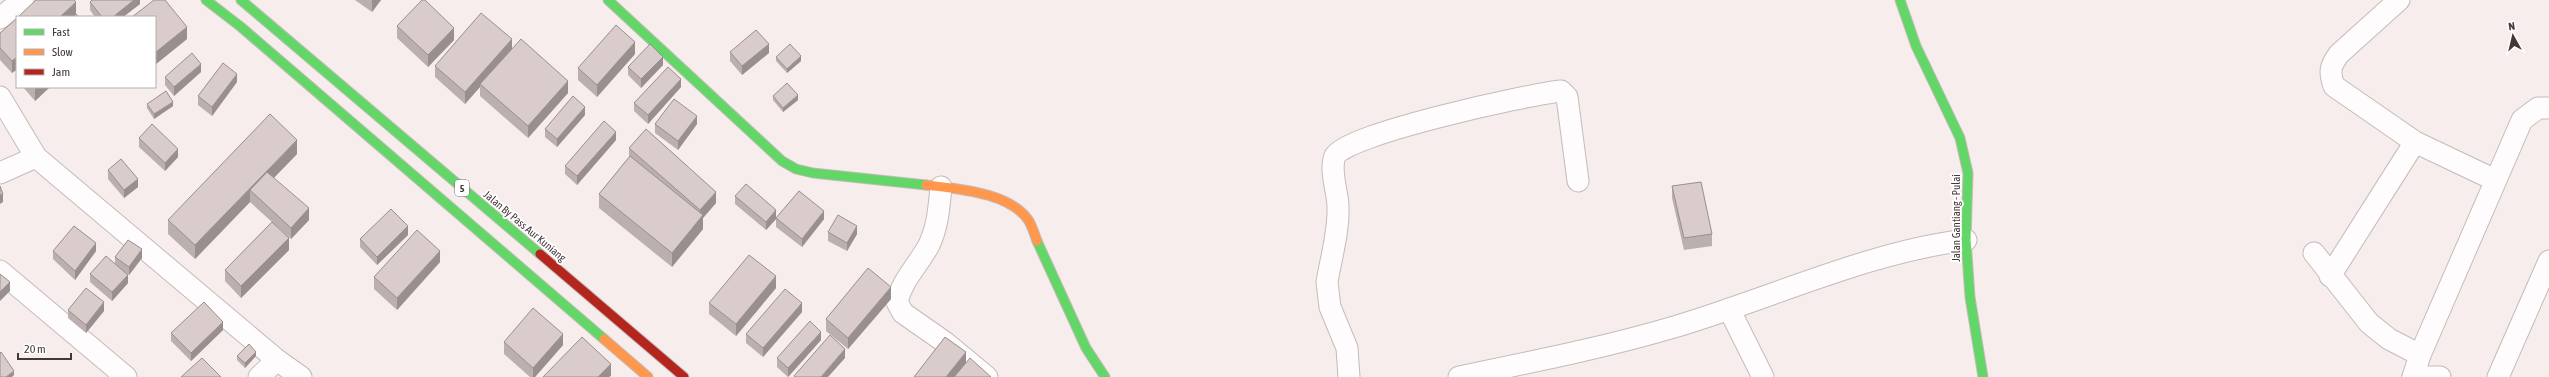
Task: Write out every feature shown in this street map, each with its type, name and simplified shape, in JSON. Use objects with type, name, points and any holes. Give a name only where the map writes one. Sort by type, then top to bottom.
[{"type":"main road","name":"Jalan By Pass Aur Kuniang","points":[[206,0],[247,19],[684,377]]},
{"type":"main road","name":"Jalan By Pass Aur Kuniang","points":[[241,0],[247,19],[648,377]]},
{"type":"main road","points":[[608,0],[782,161],[796,169],[813,173],[941,187],[988,195],[1006,201],[1028,220],[1086,348],[1105,377]]},
{"type":"main road","name":"Jalan Gantiang - Pulai","points":[[1900,0],[1916,46],[1960,138],[1968,173],[1966,240],[1970,297],[1983,377]]},
{"type":"street","points":[[0,18],[23,0]]},
{"type":"street","points":[[2399,0],[2338,54],[2331,65],[2330,75],[2334,86],[2415,142],[2495,180]]},
{"type":"street","points":[[1349,377],[1346,348],[1327,295],[1327,282],[1338,207],[1334,165],[1335,156],[1341,149],[1370,137],[1453,113],[1561,91],[1567,97],[1578,181]]},
{"type":"street","points":[[0,97],[36,157],[276,360],[301,377]]},
{"type":"street","points":[[2440,377],[2413,377],[2420,355],[2522,120],[2538,108],[2549,108]]},
{"type":"street","points":[[2330,276],[2415,142]]},
{"type":"street","points":[[0,173],[36,157]]},
{"type":"street","points":[[941,187],[937,226],[928,245],[899,292],[897,302],[903,313],[946,343],[987,377]]},
{"type":"street","points":[[1459,377],[1588,350],[1674,327],[1894,253],[1933,244],[1966,240]]},
{"type":"street","points":[[2314,253],[2330,276],[2369,324],[2389,339],[2420,355]]},
{"type":"street","points":[[2498,377],[2549,261]]},
{"type":"street","points":[[0,271],[126,377]]},
{"type":"street","points":[[1729,309],[1763,377]]},
{"type":"street","points":[[259,377],[276,360]]},
{"type":"building","points":[[36,0],[74,0],[76,2],[61,16],[19,16]]},
{"type":"building","points":[[92,0],[134,0],[114,16],[101,16],[90,2]]},
{"type":"building","points":[[154,0],[165,0],[187,27],[156,52],[156,16],[133,16]]},
{"type":"building","points":[[422,0],[425,0],[454,28],[428,55],[397,26]]},
{"type":"building","points":[[481,13],[512,39],[465,92],[435,66]]},
{"type":"building","points":[[16,19],[16,58],[12,61],[0,48],[0,33]]},
{"type":"building","points":[[616,25],[635,42],[597,85],[578,68]]},
{"type":"building","points":[[756,30],[769,44],[742,66],[730,52]]},
{"type":"building","points":[[521,39],[568,81],[528,126],[480,84]]},
{"type":"building","points":[[650,44],[663,57],[641,79],[628,67]]},
{"type":"building","points":[[790,44],[801,56],[787,69],[776,57]]},
{"type":"building","points":[[192,53],[201,64],[174,87],[165,77]]},
{"type":"building","points":[[223,63],[237,74],[212,107],[198,96]]},
{"type":"building","points":[[668,67],[681,79],[648,115],[634,103]]},
{"type":"building","points":[[787,83],[798,95],[783,108],[773,96]]},
{"type":"building","points":[[166,91],[173,102],[154,114],[147,104]]},
{"type":"building","points":[[573,96],[585,107],[557,139],[545,129]]},
{"type":"building","points":[[674,99],[697,116],[678,141],[655,124]]},
{"type":"building","points":[[270,114],[297,140],[195,245],[168,220]]},
{"type":"building","points":[[604,121],[616,132],[577,176],[565,166]]},
{"type":"building","points":[[152,124],[178,149],[165,163],[139,138]]},
{"type":"building","points":[[646,129],[716,192],[700,210],[629,148]]},
{"type":"building","points":[[630,156],[703,215],[672,253],[599,194]]},
{"type":"building","points":[[121,159],[138,179],[124,190],[108,170]]},
{"type":"building","points":[[267,172],[309,208],[291,228],[250,190]]},
{"type":"building","points":[[1701,182],[1712,234],[1684,238],[1672,186]]},
{"type":"building","points":[[746,184],[776,210],[766,222],[735,196]]},
{"type":"building","points":[[0,186],[3,194],[0,195]]},
{"type":"building","points":[[799,191],[824,211],[802,239],[776,218]]},
{"type":"building","points":[[391,209],[408,226],[377,257],[360,239]]},
{"type":"building","points":[[838,215],[857,226],[847,243],[828,232]]},
{"type":"building","points":[[272,222],[289,238],[241,286],[225,270]]},
{"type":"building","points":[[74,226],[96,243],[75,271],[53,251]]},
{"type":"building","points":[[417,230],[440,251],[397,298],[374,277]]},
{"type":"building","points":[[128,240],[142,249],[129,267],[115,257]]},
{"type":"building","points":[[749,255],[776,276],[736,324],[709,303]]},
{"type":"building","points":[[106,256],[128,275],[112,292],[90,274]]},
{"type":"building","points":[[868,268],[891,287],[848,338],[826,319]]},
{"type":"building","points":[[0,274],[10,282],[0,292]]},
{"type":"building","points":[[86,288],[104,302],[86,325],[68,310]]},
{"type":"building","points":[[785,289],[802,303],[763,348],[746,334]]},
{"type":"building","points":[[204,302],[223,322],[191,353],[171,333]]},
{"type":"building","points":[[533,308],[563,334],[533,368],[504,342]]},
{"type":"building","points":[[810,321],[821,332],[788,368],[777,358]]},
{"type":"building","points":[[830,335],[845,349],[821,377],[795,377],[794,376]]},
{"type":"building","points":[[582,337],[611,364],[598,377],[543,377]]},
{"type":"building","points":[[945,337],[966,352],[946,377],[914,377]]},
{"type":"building","points":[[249,344],[256,352],[245,363],[237,356]]},
{"type":"building","points":[[1,352],[14,371],[6,377],[0,377]]},
{"type":"building","points":[[202,358],[221,377],[181,377]]},
{"type":"building","points":[[970,358],[991,377],[954,377]]},
{"type":"traffic: fast","points":[[206,0],[241,27],[604,339]]},
{"type":"traffic: fast","points":[[241,0],[540,254]]},
{"type":"traffic: fast","points":[[608,0],[782,161],[796,169],[813,173],[926,185]]},
{"type":"traffic: fast","points":[[1900,0],[1916,46],[1960,138],[1968,173],[1966,240],[1970,297],[1983,377]]},
{"type":"traffic: fast","points":[[1037,241],[1086,348],[1105,377]]},
{"type":"traffic: slow","points":[[926,185],[982,194],[1009,204],[1020,211],[1029,221],[1037,241]]},
{"type":"traffic: slow","points":[[604,339],[648,377]]},
{"type":"traffic: jam","points":[[540,254],[684,377]]}]
